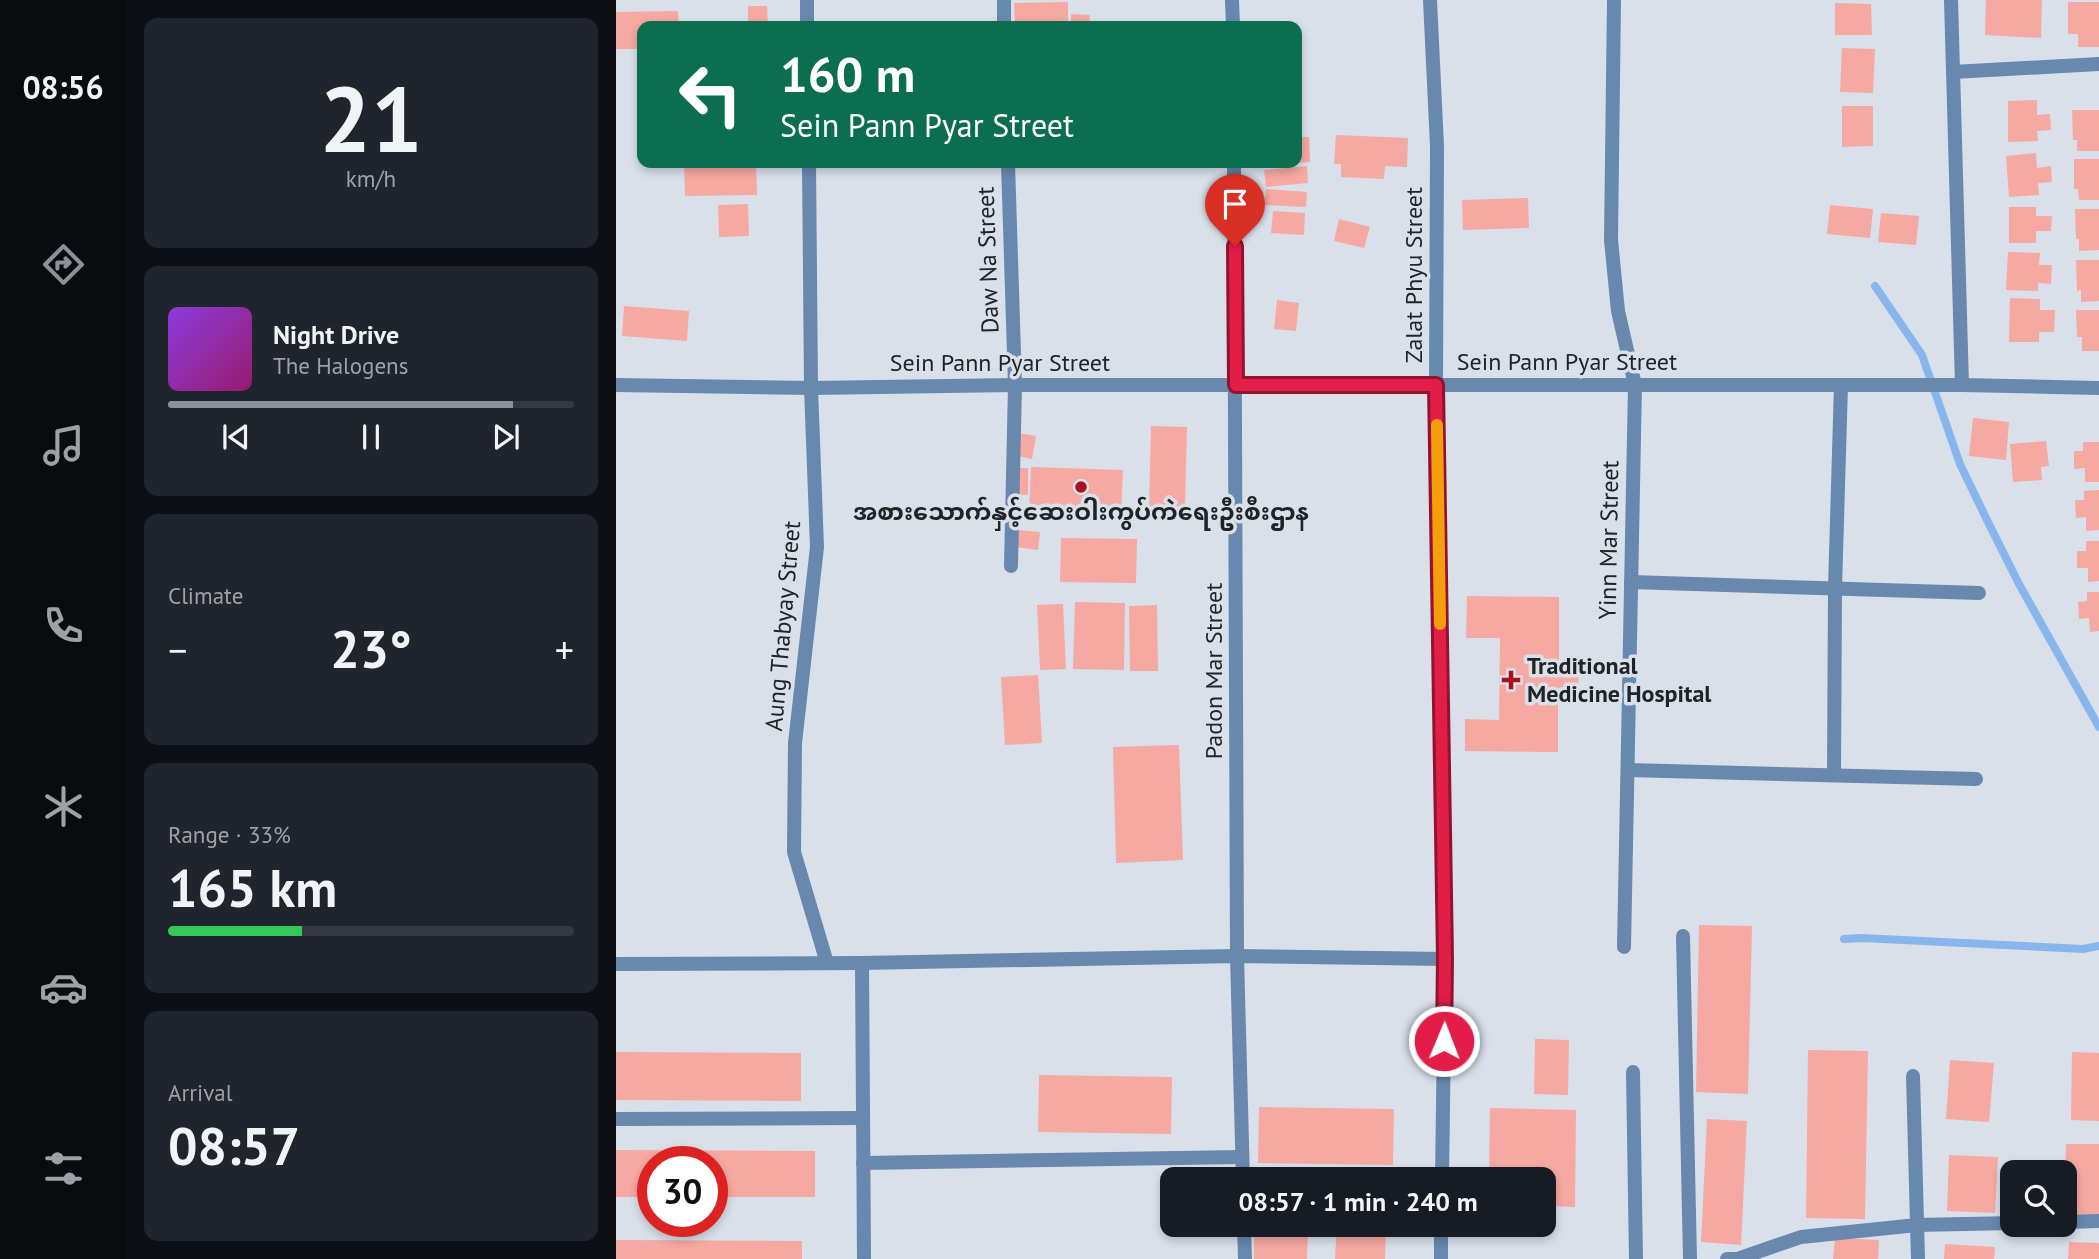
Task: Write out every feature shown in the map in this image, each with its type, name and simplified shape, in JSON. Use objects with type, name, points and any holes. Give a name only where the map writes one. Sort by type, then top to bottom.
[{"type":"street","points":[[807,0],[807,21]]},
{"type":"street","points":[[1004,0],[1004,21]]},
{"type":"street","points":[[1232,0],[1233,21]]},
{"type":"street","name":"Zalat Phyu Street","points":[[1430,0],[1437,146],[1436,385],[1445,959],[1442,1167]]},
{"type":"street","name":"Yinn Mar Street","points":[[1614,0],[1611,240],[1618,311],[1635,385],[1624,947]]},
{"type":"street","points":[[1951,0],[1962,385]]},
{"type":"street","points":[[1953,72],[2099,64]]},
{"type":"street","name":"Aung Thabyay Street","points":[[809,168],[811,388],[817,547],[795,743],[794,852],[827,963]]},
{"type":"street","name":"Daw Na Street","points":[[1008,168],[1014,385],[1011,566]]},
{"type":"street","name":"Padon Mar Street","points":[[1234,168],[1237,956],[1242,1167]]},
{"type":"street","name":"Sein Pann Pyar Street","points":[[616,385],[811,388],[1014,385],[1962,385],[2099,388]]},
{"type":"street","points":[[1834,775],[1835,588],[1841,385]]},
{"type":"street","points":[[1631,582],[1979,593]]},
{"type":"street","points":[[1628,770],[1976,779]]},
{"type":"street","points":[[1683,936],[1690,1259]]},
{"type":"street","points":[[616,964],[862,963],[1237,956],[1445,959]]},
{"type":"street","points":[[862,963],[864,1259]]},
{"type":"street","points":[[1633,1072],[1636,1259]]},
{"type":"street","points":[[1913,1076],[1918,1259]]},
{"type":"street","points":[[616,1119],[863,1118]]},
{"type":"street","points":[[863,1163],[1242,1157]]},
{"type":"street","points":[[2077,1222],[2099,1221]]},
{"type":"street","points":[[1727,1259],[1738,1259],[1801,1237],[1917,1225],[2000,1223]]},
{"type":"street","points":[[1244,1237],[1245,1259]]},
{"type":"street","points":[[1441,1237],[1441,1259]]},
{"type":"building","points":[[1986,0],[2042,0],[2041,38],[1985,35]]},
{"type":"building","points":[[1068,2],[1068,21],[1015,21],[1014,3]]},
{"type":"building","points":[[2068,2],[2099,2],[2099,47],[2078,47],[2078,34],[2068,34]]},
{"type":"building","points":[[1835,3],[1871,4],[1872,35],[1835,35]]},
{"type":"building","points":[[748,6],[767,6],[768,21],[748,21]]},
{"type":"building","points":[[678,11],[679,21],[637,21],[637,49],[616,49],[616,12]]},
{"type":"building","points":[[1071,14],[1090,15],[1089,21],[1071,21]]},
{"type":"building","points":[[1842,48],[1875,49],[1873,93],[1840,92]]},
{"type":"building","points":[[2037,100],[2037,115],[2050,114],[2051,130],[2037,131],[2038,141],[2008,142],[2008,101]]},
{"type":"building","points":[[1842,106],[1873,106],[1873,146],[1842,147]]},
{"type":"building","points":[[2072,110],[2099,110],[2099,151],[2077,151],[2077,140],[2073,140]]},
{"type":"building","points":[[1336,135],[1408,138],[1407,167],[1385,166],[1384,179],[1341,177],[1341,164],[1334,164]]},
{"type":"building","points":[[1302,137],[1309,137],[1310,162],[1302,163]]},
{"type":"building","points":[[2036,153],[2037,168],[2051,166],[2052,182],[2038,183],[2039,195],[2009,197],[2006,156]]},
{"type":"building","points":[[2074,159],[2099,159],[2099,200],[2079,200],[2078,189],[2074,189]]},
{"type":"building","points":[[1307,166],[1308,183],[1266,187],[1264,170]]},
{"type":"building","points":[[684,168],[756,168],[757,195],[685,196]]},
{"type":"building","points":[[1266,189],[1307,192],[1306,207],[1265,205]]},
{"type":"building","points":[[1528,198],[1529,228],[1463,230],[1462,200]]},
{"type":"building","points":[[748,204],[749,236],[719,237],[718,205]]},
{"type":"building","points":[[1830,205],[1873,209],[1870,238],[1827,234]]},
{"type":"building","points":[[2009,207],[2036,207],[2036,216],[2052,216],[2051,231],[2036,231],[2036,243],[2009,243]]},
{"type":"building","points":[[2075,209],[2099,209],[2099,250],[2079,251]]},
{"type":"building","points":[[1273,211],[1305,213],[1304,235],[1271,233]]},
{"type":"building","points":[[1881,213],[1919,216],[1916,245],[1878,242]]},
{"type":"building","points":[[1339,219],[1370,227],[1364,248],[1334,241]]},
{"type":"building","points":[[2008,252],[2040,253],[2039,265],[2052,265],[2051,284],[2038,283],[2038,291],[2006,290]]},
{"type":"building","points":[[2076,260],[2099,260],[2099,301],[2081,302],[2081,290],[2077,291]]},
{"type":"building","points":[[2010,298],[2040,299],[2040,310],[2055,310],[2054,332],[2039,332],[2039,342],[2009,342]]},
{"type":"building","points":[[1277,300],[1299,303],[1296,331],[1274,329]]},
{"type":"building","points":[[624,306],[689,311],[687,341],[622,336]]},
{"type":"building","points":[[2076,310],[2099,310],[2099,351],[2082,351],[2082,337],[2077,337]]},
{"type":"building","points":[[1973,418],[2009,422],[2006,460],[1969,456]]},
{"type":"building","points":[[1151,426],[1187,427],[1185,507],[1149,506]]},
{"type":"building","points":[[1018,433],[1036,436],[1032,459],[1014,455]]},
{"type":"building","points":[[2046,441],[2049,466],[2041,467],[2042,480],[2013,482],[2010,444]]},
{"type":"building","points":[[2083,442],[2099,442],[2099,482],[2085,482],[2085,468],[2074,469],[2074,451],[2083,451]]},
{"type":"building","points":[[1031,467],[1123,470],[1121,518],[1029,515]]},
{"type":"building","points":[[1015,468],[1028,468],[1028,495],[1014,494]]},
{"type":"building","points":[[2099,490],[2099,530],[2086,531],[2086,517],[2076,518],[2075,500],[2084,500],[2084,491]]},
{"type":"building","points":[[1018,530],[1040,532],[1038,550],[1016,547]]},
{"type":"building","points":[[1061,538],[1137,539],[1136,583],[1060,582]]},
{"type":"building","points":[[2086,541],[2099,541],[2099,581],[2088,582],[2088,568],[2077,568],[2077,551],[2086,551]]},
{"type":"building","points":[[2087,592],[2099,592],[2099,631],[2090,632],[2089,618],[2079,619],[2078,602],[2087,601]]},
{"type":"building","points":[[1467,596],[1559,597],[1559,667],[1579,667],[1578,691],[1558,691],[1558,752],[1465,751],[1465,719],[1499,720],[1500,638],[1466,638]]},
{"type":"building","points":[[1075,602],[1125,603],[1124,670],[1073,669]]},
{"type":"building","points":[[1063,604],[1066,669],[1040,670],[1037,605]]},
{"type":"building","points":[[1157,605],[1158,671],[1130,671],[1129,606]]},
{"type":"building","points":[[1038,675],[1042,743],[1005,745],[1001,677]]},
{"type":"building","points":[[1179,745],[1183,860],[1116,863],[1113,747]]},
{"type":"building","points":[[1699,925],[1752,926],[1748,1094],[1696,1092]]},
{"type":"building","points":[[1535,1039],[1569,1040],[1568,1095],[1534,1094]]},
{"type":"building","points":[[1808,1050],[1868,1051],[1865,1219],[1806,1218]]},
{"type":"building","points":[[616,1052],[801,1053],[801,1101],[616,1100]]},
{"type":"building","points":[[2072,1052],[2099,1053],[2099,1121],[2071,1120]]},
{"type":"building","points":[[1950,1060],[1994,1063],[1989,1122],[1946,1119]]},
{"type":"building","points":[[1039,1075],[1172,1077],[1171,1134],[1038,1132]]},
{"type":"building","points":[[1259,1107],[1394,1109],[1393,1165],[1258,1163]]},
{"type":"building","points":[[1490,1108],[1576,1110],[1575,1207],[1556,1206],[1556,1167],[1489,1167]]},
{"type":"building","points":[[1707,1119],[1747,1121],[1741,1245],[1701,1242]]},
{"type":"building","points":[[2066,1144],[2099,1144],[2099,1216],[2077,1215],[2077,1160],[2066,1160]]},
{"type":"building","points":[[616,1150],[637,1150],[637,1197],[616,1197]]},
{"type":"building","points":[[728,1151],[815,1151],[815,1197],[728,1197]]},
{"type":"building","points":[[1949,1155],[1998,1157],[1995,1213],[1947,1211]]},
{"type":"building","points":[[1254,1237],[1308,1237],[1307,1259],[1254,1259]]},
{"type":"building","points":[[1336,1237],[1386,1237],[1385,1259],[1335,1259]]},
{"type":"building","points":[[1835,1238],[1879,1240],[1878,1259],[1833,1259]]},
{"type":"building","points":[[616,1240],[802,1241],[802,1259],[616,1259]]},
{"type":"building","points":[[2069,1242],[2099,1243],[2099,1259],[2068,1259]]},
{"type":"building","points":[[1945,1244],[1995,1247],[1994,1259],[1944,1259]]},
{"type":"waterway","points":[[1875,286],[1922,355],[1960,464],[2019,584],[2099,727]]},
{"type":"waterway","points":[[1844,939],[2083,949],[2099,946]]},
{"type":"slow traffic","points":[[1437,425],[1440,624]]},
{"type":"place","name":"အစားသောက်နှင့်ဆေးဝါးကွပ်ကဲရေးဦးစီးဌာန","points":[[1081,487]]},
{"type":"place","name":"Traditional Medicine Hospital","points":[[1511,680]]},
{"type":"route","points":[[1235,246],[1236,385],[1436,385],[1444,1041]]}]
